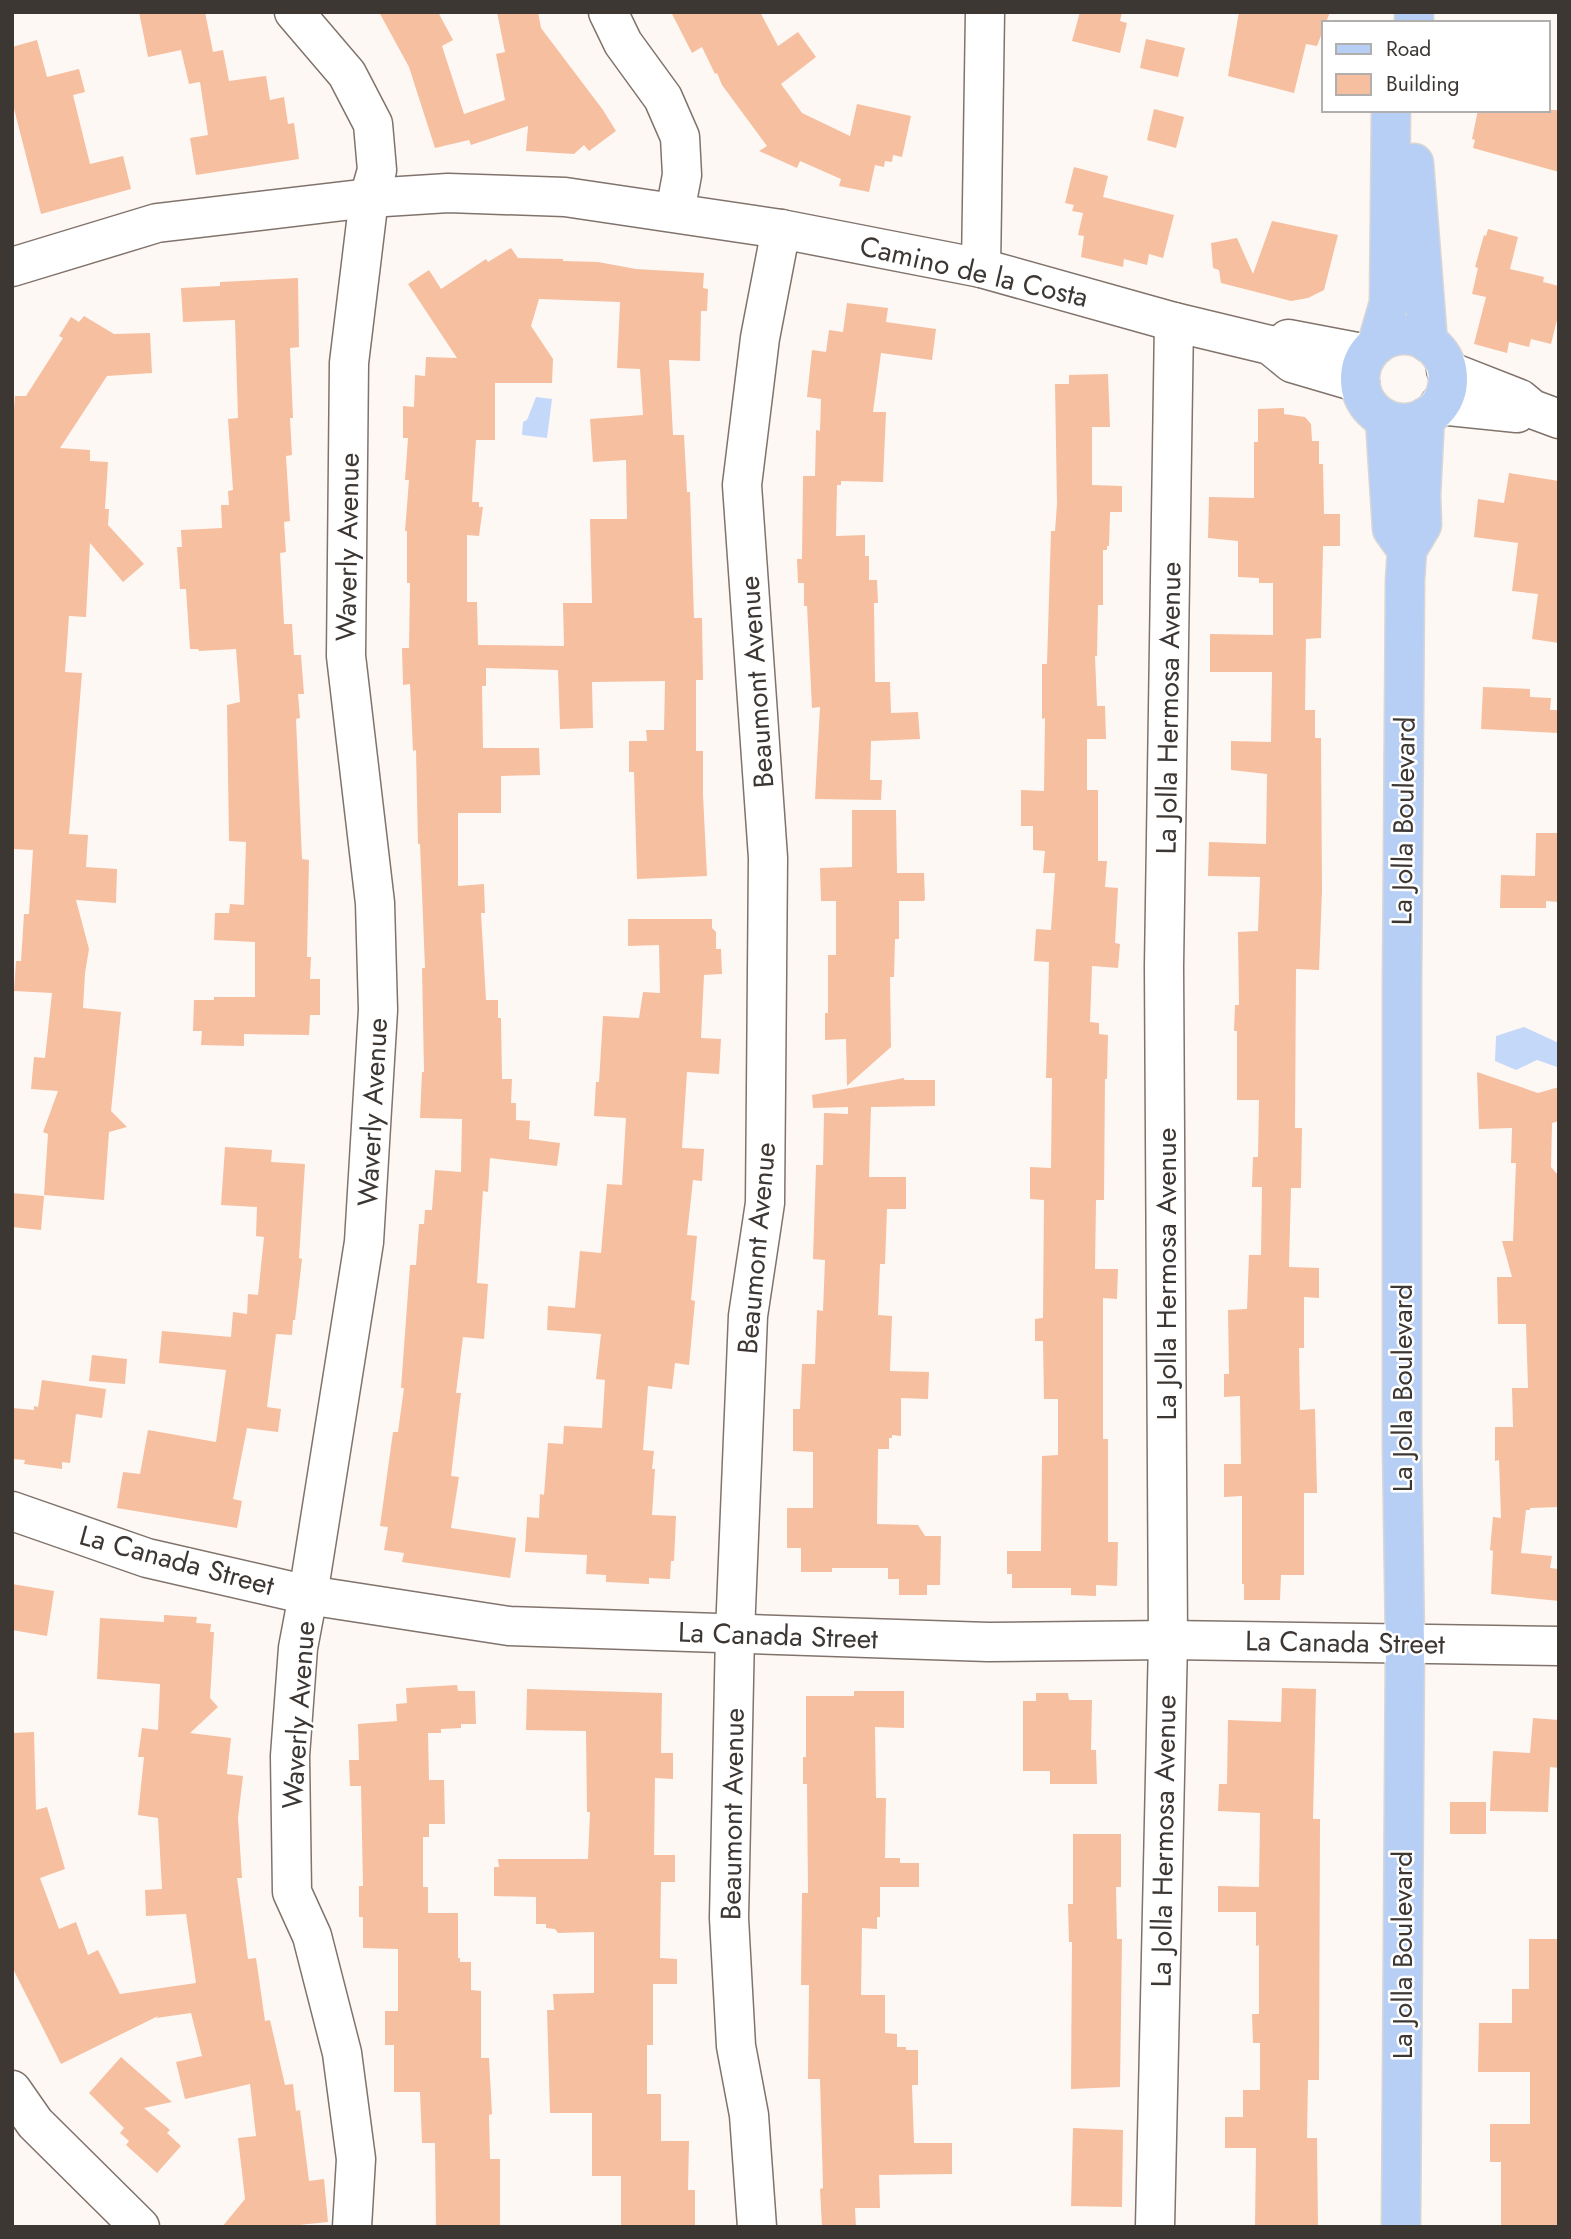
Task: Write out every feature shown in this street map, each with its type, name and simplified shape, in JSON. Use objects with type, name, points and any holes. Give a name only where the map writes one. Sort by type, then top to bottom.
[{"type":"main road","points":[[1368,360],[1389,338],[1402,335],[1416,337],[1435,384],[1415,421],[1385,419],[1373,410],[1364,398],[1368,360],[1389,303],[1391,112]]},
{"type":"main road","name":"La Jolla Boulevard","points":[[1401,2227],[1405,1643],[1402,1468],[1402,988],[1407,550],[1422,525],[1421,495],[1435,384],[1414,171],[1414,112]]},
{"type":"main road","name":"La Jolla Boulevard","points":[[1385,419],[1392,529],[1407,550]]},
{"type":"street","name":"Waverly Avenue","points":[[294,12],[346,74],[373,124],[377,170],[369,198],[349,363],[346,656],[375,903],[378,1010],[365,1242],[298,1648],[290,1756],[292,1892],[312,1936],[342,2053],[356,2159],[352,2227]]},
{"type":"street","points":[[608,12],[623,43],[663,98],[680,137],[682,175],[675,212]]},
{"type":"street","points":[[981,268],[985,12]]},
{"type":"street","name":"Camino de la Costa","points":[[12,267],[157,223],[369,198],[448,193],[565,197],[781,229],[981,268],[1174,322],[1270,345],[1285,339],[1368,360]]},
{"type":"street","name":"Beaumont Avenue","points":[[757,2227],[749,2115],[736,2046],[729,1918],[735,1633],[748,1316],[765,1203],[768,871],[742,485],[760,338],[781,229]]},
{"type":"street","name":"La Jolla Hermosa Avenue","points":[[1154,2227],[1168,1640],[1164,967],[1174,322]]},
{"type":"street","points":[[1435,384],[1517,413],[1546,414]]},
{"type":"street","name":"La Canada Street","points":[[12,1511],[147,1558],[308,1595],[509,1626],[988,1642],[1168,1640],[1559,1646]]},
{"type":"street","points":[[12,2090],[23,2119],[140,2227]]},
{"type":"water","points":[[536,397],[552,399],[547,438],[522,435],[523,422],[527,420]]},
{"type":"water","points":[[1524,1027],[1559,1043],[1557,1067],[1537,1060],[1516,1070],[1495,1061],[1496,1036]]},
{"type":"building","points":[[139,12],[205,12],[213,52],[223,50],[229,81],[266,76],[270,100],[284,97],[288,124],[294,123],[299,159],[196,175],[190,138],[208,135],[200,82],[189,84],[181,50],[148,57]]},
{"type":"building","points":[[379,12],[438,12],[453,40],[442,46],[464,114],[505,100],[496,54],[505,52],[497,12],[538,12],[541,28],[616,131],[589,151],[584,145],[574,154],[526,151],[528,126],[471,145],[469,140],[435,148],[409,67]]},
{"type":"building","points":[[671,12],[760,12],[778,46],[798,32],[816,57],[781,84],[802,113],[850,136],[857,104],[911,116],[902,157],[893,155],[892,162],[885,161],[884,167],[875,165],[869,192],[839,186],[841,179],[800,161],[797,168],[759,151],[767,146],[722,85],[702,47],[692,53]]},
{"type":"building","points":[[1080,12],[1122,12],[1120,21],[1127,23],[1120,53],[1072,41]]},
{"type":"building","points":[[1239,12],[1330,12],[1327,21],[1322,21],[1322,33],[1317,46],[1306,44],[1294,93],[1228,76]]},
{"type":"building","points":[[1146,39],[1185,48],[1178,77],[1140,68]]},
{"type":"building","points":[[37,40],[47,77],[79,69],[85,92],[73,95],[90,164],[123,156],[131,189],[41,214],[12,101],[12,47]]},
{"type":"building","points":[[1154,109],[1184,117],[1176,148],[1147,140]]},
{"type":"building","points":[[1559,110],[1559,172],[1473,148],[1475,140],[1472,139],[1478,112]]},
{"type":"building","points":[[1074,167],[1108,176],[1103,197],[1174,215],[1163,258],[1149,254],[1147,265],[1124,259],[1123,267],[1081,257],[1084,236],[1078,235],[1083,213],[1072,211],[1074,205],[1065,203]]},
{"type":"building","points":[[1272,221],[1338,235],[1324,290],[1308,298],[1291,301],[1221,283],[1219,270],[1213,268],[1211,243],[1237,238],[1253,274]]},
{"type":"building","points":[[1488,229],[1518,237],[1510,269],[1544,277],[1543,282],[1559,286],[1559,312],[1551,344],[1531,339],[1529,347],[1509,342],[1507,353],[1474,344],[1486,297],[1472,294],[1478,268],[1475,267]]},
{"type":"building","points":[[511,248],[518,258],[563,259],[636,269],[704,273],[703,288],[708,289],[707,311],[701,311],[700,361],[669,360],[673,435],[684,435],[687,492],[690,492],[694,618],[702,618],[703,680],[696,680],[696,751],[703,751],[707,876],[637,879],[634,772],[629,772],[629,741],[647,741],[646,730],[664,730],[665,681],[592,682],[593,728],[560,729],[558,670],[486,668],[486,686],[482,686],[483,748],[539,748],[540,775],[501,776],[501,813],[458,813],[458,886],[484,884],[485,913],[481,913],[486,1000],[498,1000],[502,1079],[512,1079],[511,1103],[516,1103],[516,1120],[530,1121],[529,1139],[560,1143],[557,1166],[490,1158],[488,1192],[483,1191],[477,1283],[488,1284],[484,1339],[463,1337],[456,1393],[461,1393],[451,1476],[459,1477],[451,1528],[516,1538],[510,1578],[402,1562],[404,1553],[384,1550],[388,1527],[380,1526],[393,1432],[398,1432],[404,1388],[401,1388],[410,1265],[416,1265],[419,1224],[424,1224],[425,1210],[432,1210],[435,1170],[461,1172],[462,1119],[420,1118],[424,1072],[422,968],[425,968],[416,750],[413,751],[410,684],[403,685],[402,648],[409,648],[410,583],[407,583],[405,531],[409,480],[405,480],[408,438],[403,438],[403,406],[414,407],[415,375],[425,376],[426,357],[457,358],[408,284],[429,270],[441,289],[486,259],[488,262]],"holes":[[[539,299],[620,302],[617,368],[640,369],[643,415],[590,419],[593,462],[626,460],[627,519],[590,519],[592,603],[563,603],[564,646],[478,645],[477,602],[467,602],[467,535],[479,536],[483,507],[479,507],[479,502],[472,502],[476,440],[495,440],[495,383],[552,383],[553,359],[531,326]]]},
{"type":"building","points":[[298,278],[299,347],[290,348],[292,455],[286,456],[290,521],[284,522],[286,552],[280,553],[284,624],[292,624],[294,655],[301,655],[304,694],[298,694],[300,718],[296,719],[302,859],[309,860],[307,957],[311,957],[310,979],[320,979],[320,1015],[310,1015],[309,1035],[244,1034],[244,1046],[201,1045],[202,1031],[193,1031],[194,1000],[255,997],[255,942],[214,940],[215,913],[229,913],[230,904],[244,905],[246,842],[229,841],[227,705],[240,702],[236,649],[190,649],[186,589],[180,589],[177,547],[182,547],[181,530],[222,528],[221,505],[229,505],[228,491],[233,490],[228,419],[238,418],[235,320],[183,322],[181,288],[220,286],[220,282]]},
{"type":"building","points":[[847,303],[888,308],[886,322],[936,329],[932,360],[881,353],[873,412],[886,412],[883,482],[841,481],[841,485],[837,485],[836,536],[865,535],[865,556],[869,556],[869,580],[877,580],[878,603],[874,603],[875,682],[890,682],[891,713],[918,712],[920,739],[871,741],[870,780],[882,780],[881,800],[815,799],[820,707],[812,708],[807,606],[804,606],[804,583],[798,583],[797,559],[802,559],[803,476],[815,476],[816,430],[820,431],[821,399],[807,397],[812,350],[826,352],[829,330],[843,332]]},
{"type":"building","points":[[84,316],[114,334],[150,333],[152,373],[107,376],[60,448],[90,450],[90,461],[108,462],[105,509],[109,509],[108,525],[144,564],[123,582],[90,543],[86,617],[69,616],[65,672],[82,673],[69,834],[88,835],[86,867],[117,869],[116,903],[76,900],[89,949],[83,1008],[121,1012],[111,1111],[127,1127],[109,1132],[104,1200],[44,1195],[48,1134],[43,1132],[58,1091],[31,1089],[34,1057],[45,1058],[52,993],[14,991],[16,961],[21,961],[24,914],[29,914],[33,850],[12,849],[12,434],[15,396],[26,396],[63,338],[59,336],[71,317],[79,322]]},
{"type":"building","points":[[1108,374],[1110,427],[1092,427],[1092,485],[1122,486],[1122,512],[1110,512],[1109,546],[1107,550],[1103,550],[1103,605],[1098,605],[1095,656],[1097,706],[1105,706],[1106,739],[1087,739],[1087,790],[1098,790],[1098,861],[1107,861],[1105,887],[1118,888],[1115,943],[1120,944],[1118,968],[1092,966],[1090,1022],[1099,1023],[1099,1034],[1108,1035],[1104,1200],[1096,1200],[1095,1269],[1118,1269],[1117,1299],[1103,1298],[1103,1439],[1108,1439],[1108,1542],[1118,1542],[1117,1586],[1096,1585],[1096,1596],[1071,1595],[1071,1588],[1012,1588],[1012,1574],[1007,1574],[1007,1551],[1041,1551],[1042,1456],[1058,1455],[1058,1399],[1044,1399],[1043,1341],[1035,1341],[1035,1319],[1043,1318],[1044,1200],[1030,1199],[1030,1167],[1051,1168],[1052,1078],[1046,1078],[1049,962],[1034,961],[1036,929],[1051,930],[1055,873],[1043,873],[1045,851],[1033,850],[1033,826],[1021,826],[1021,790],[1044,791],[1045,718],[1042,719],[1042,664],[1047,664],[1051,531],[1055,531],[1057,504],[1055,384],[1069,384],[1069,375]]},
{"type":"building","points":[[1284,408],[1284,414],[1305,417],[1311,424],[1312,441],[1319,441],[1319,464],[1323,464],[1324,514],[1340,514],[1340,546],[1323,546],[1321,638],[1306,639],[1305,710],[1315,710],[1315,738],[1321,738],[1322,891],[1319,970],[1296,969],[1295,1128],[1302,1128],[1301,1188],[1291,1188],[1289,1267],[1319,1268],[1319,1298],[1304,1297],[1304,1348],[1299,1348],[1300,1410],[1315,1409],[1317,1493],[1304,1493],[1304,1575],[1281,1575],[1280,1600],[1244,1600],[1242,1496],[1224,1497],[1224,1464],[1241,1464],[1240,1396],[1224,1397],[1224,1374],[1229,1374],[1228,1310],[1247,1309],[1249,1255],[1261,1255],[1262,1187],[1252,1187],[1253,1157],[1258,1157],[1259,1100],[1237,1100],[1237,1031],[1234,1031],[1235,1005],[1239,1005],[1238,932],[1258,931],[1260,877],[1208,876],[1209,842],[1266,844],[1267,774],[1231,770],[1231,741],[1271,742],[1272,672],[1210,672],[1210,634],[1273,635],[1273,583],[1259,583],[1259,578],[1238,577],[1238,541],[1208,538],[1209,497],[1254,498],[1254,442],[1258,442],[1258,409]]},
{"type":"building","points":[[1509,473],[1559,481],[1559,643],[1532,639],[1538,594],[1512,591],[1518,543],[1474,537],[1478,499],[1504,503]]},
{"type":"building","points":[[1483,687],[1530,689],[1530,697],[1551,698],[1550,710],[1559,710],[1559,733],[1481,729]]},
{"type":"building","points":[[852,810],[896,810],[897,873],[924,873],[925,899],[899,901],[899,939],[895,939],[894,977],[890,977],[891,1047],[847,1086],[846,1039],[825,1040],[828,955],[836,955],[836,901],[821,901],[820,868],[852,867]]},
{"type":"building","points":[[1536,833],[1559,833],[1559,902],[1546,901],[1546,908],[1500,908],[1501,875],[1535,876]]},
{"type":"building","points":[[628,919],[712,919],[712,928],[716,932],[716,949],[721,949],[722,974],[704,975],[701,1038],[721,1039],[719,1074],[687,1072],[682,1148],[704,1149],[702,1181],[693,1180],[687,1235],[697,1236],[689,1365],[675,1363],[672,1389],[648,1386],[643,1450],[654,1451],[652,1515],[676,1516],[674,1561],[671,1561],[670,1579],[649,1578],[649,1584],[606,1582],[606,1575],[586,1574],[587,1555],[525,1552],[527,1517],[539,1518],[540,1494],[544,1495],[548,1443],[563,1444],[564,1426],[602,1428],[605,1380],[596,1379],[601,1334],[547,1330],[548,1306],[575,1308],[580,1251],[601,1253],[607,1184],[622,1185],[626,1118],[594,1116],[603,1016],[639,1018],[643,992],[660,993],[659,945],[628,946]]},
{"type":"building","points":[[1477,1072],[1538,1093],[1559,1087],[1559,1121],[1552,1123],[1551,1167],[1559,1176],[1559,1507],[1526,1510],[1521,1553],[1552,1556],[1550,1568],[1559,1569],[1559,1601],[1491,1594],[1493,1551],[1490,1550],[1493,1517],[1501,1518],[1499,1460],[1495,1461],[1495,1427],[1513,1427],[1512,1388],[1528,1388],[1526,1324],[1498,1324],[1497,1277],[1512,1277],[1502,1241],[1513,1241],[1516,1163],[1511,1163],[1512,1128],[1479,1129]]},
{"type":"building","points":[[904,1078],[935,1080],[935,1106],[871,1107],[869,1177],[906,1177],[906,1209],[887,1209],[885,1264],[880,1264],[878,1315],[892,1316],[890,1371],[929,1372],[928,1399],[901,1398],[901,1436],[892,1435],[892,1438],[889,1438],[889,1449],[878,1449],[877,1524],[918,1525],[925,1536],[941,1536],[940,1585],[927,1585],[927,1595],[899,1595],[899,1579],[888,1579],[888,1568],[832,1568],[832,1572],[801,1572],[801,1548],[787,1548],[787,1508],[813,1508],[813,1452],[793,1451],[793,1409],[800,1409],[802,1364],[815,1364],[817,1310],[823,1311],[825,1260],[813,1259],[816,1165],[823,1165],[824,1113],[848,1114],[848,1107],[813,1108],[812,1095]]},
{"type":"building","points":[[225,1147],[272,1150],[271,1162],[305,1164],[299,1258],[302,1259],[295,1320],[292,1335],[276,1334],[267,1407],[281,1409],[278,1432],[247,1428],[233,1499],[242,1501],[237,1528],[117,1508],[123,1472],[140,1474],[148,1430],[216,1442],[226,1370],[159,1363],[162,1331],[231,1337],[233,1312],[247,1314],[248,1294],[258,1295],[264,1237],[256,1236],[257,1207],[221,1205]]},
{"type":"building","points":[[12,1193],[44,1196],[41,1230],[12,1227]]},
{"type":"building","points":[[92,1355],[127,1359],[125,1384],[89,1381]]},
{"type":"building","points":[[42,1380],[106,1389],[102,1418],[76,1414],[70,1463],[62,1462],[62,1469],[24,1464],[25,1460],[12,1459],[12,1408],[34,1410],[34,1406],[38,1407]]},
{"type":"building","points":[[12,1584],[54,1591],[47,1636],[12,1630]]},
{"type":"building","points":[[164,1615],[197,1617],[196,1623],[211,1624],[210,1632],[214,1632],[210,1698],[218,1707],[190,1733],[231,1738],[227,1774],[243,1776],[238,1818],[242,1878],[237,1878],[248,1959],[256,1958],[265,2021],[270,2020],[285,2085],[293,2084],[296,2111],[300,2110],[309,2181],[324,2179],[328,2222],[280,2227],[222,2227],[245,2199],[238,2138],[256,2136],[250,2084],[185,2099],[176,2062],[202,2056],[191,2013],[156,2018],[158,2016],[61,2064],[12,1967],[12,1733],[34,1732],[36,1810],[47,1807],[65,1869],[40,1878],[59,1929],[76,1922],[88,1955],[98,1950],[120,1994],[196,1983],[186,1914],[146,1916],[145,1890],[162,1889],[158,1818],[138,1815],[144,1757],[138,1757],[142,1728],[158,1730],[160,1684],[97,1679],[100,1618],[164,1622]]},
{"type":"building","points":[[457,1685],[458,1691],[475,1691],[476,1724],[461,1724],[461,1728],[428,1733],[429,1780],[444,1780],[445,1824],[429,1824],[429,1837],[423,1837],[423,1887],[428,1887],[428,1913],[458,1913],[458,1958],[460,1962],[471,1962],[471,1990],[481,1991],[481,2058],[489,2058],[492,2114],[489,2115],[490,2159],[500,2159],[500,2227],[436,2227],[435,2143],[422,2143],[420,2092],[394,2092],[394,2045],[385,2045],[385,2011],[398,2011],[398,1949],[363,1948],[363,1917],[359,1917],[359,1886],[363,1886],[361,1786],[350,1786],[349,1760],[359,1760],[358,1724],[397,1721],[396,1704],[407,1703],[406,1688]]},
{"type":"building","points":[[1282,1688],[1316,1689],[1313,1819],[1320,1819],[1319,2080],[1308,2080],[1307,2138],[1317,2138],[1318,2227],[1255,2227],[1256,2148],[1225,2148],[1225,2117],[1243,2117],[1243,2090],[1260,2090],[1260,2043],[1253,2043],[1252,2014],[1259,2014],[1259,1945],[1256,1946],[1256,1912],[1218,1912],[1218,1886],[1259,1887],[1260,1813],[1218,1811],[1219,1784],[1227,1784],[1228,1720],[1281,1722]]},
{"type":"building","points":[[527,1689],[662,1693],[661,1753],[673,1753],[673,1779],[655,1778],[654,1855],[675,1855],[675,1882],[661,1882],[660,1958],[677,1959],[677,1984],[653,1984],[653,2045],[647,2045],[647,2094],[661,2094],[661,2141],[689,2141],[688,2190],[695,2190],[695,2227],[621,2227],[621,2176],[592,2176],[592,2113],[550,2113],[547,2010],[554,2010],[553,1994],[594,1993],[594,1932],[558,1933],[555,1929],[546,1928],[546,1924],[536,1924],[536,1897],[494,1896],[494,1867],[499,1867],[498,1859],[588,1859],[590,1812],[587,1812],[586,1731],[526,1730]]},
{"type":"building","points":[[854,1691],[904,1691],[904,1728],[875,1727],[876,1798],[886,1798],[885,1858],[900,1858],[900,1863],[919,1863],[919,1887],[880,1887],[880,1917],[877,1917],[877,1929],[862,1928],[861,1995],[885,1995],[885,2033],[897,2034],[897,2047],[918,2050],[918,2085],[912,2085],[914,2143],[952,2143],[952,2174],[879,2175],[880,2208],[855,2208],[856,2227],[822,2227],[820,2079],[808,2079],[809,1985],[801,1985],[802,1893],[808,1893],[807,1784],[803,1784],[806,1696],[854,1696]]},
{"type":"building","points":[[1036,1693],[1068,1693],[1069,1700],[1092,1700],[1091,1750],[1096,1750],[1097,1784],[1050,1784],[1050,1771],[1023,1771],[1023,1701],[1036,1701]]},
{"type":"building","points":[[1533,1718],[1559,1720],[1559,1768],[1550,1767],[1548,1812],[1490,1811],[1493,1751],[1530,1753]]},
{"type":"building","points":[[1450,1802],[1486,1802],[1486,1834],[1450,1834]]},
{"type":"building","points":[[1073,1834],[1121,1834],[1121,1887],[1116,1887],[1117,1939],[1122,1939],[1120,2087],[1071,2089],[1072,1942],[1069,1942],[1068,1904],[1073,1904]]},
{"type":"building","points":[[1529,1939],[1559,1939],[1559,2227],[1501,2227],[1501,2162],[1490,2162],[1490,2124],[1530,2124],[1530,2072],[1478,2072],[1479,2023],[1512,2023],[1512,1989],[1529,1989]]},
{"type":"building","points":[[121,2057],[172,2102],[144,2108],[170,2130],[167,2133],[181,2146],[157,2173],[126,2145],[129,2141],[120,2133],[124,2128],[89,2093]]},
{"type":"building","points":[[1073,2128],[1123,2130],[1122,2207],[1071,2206]]}]
